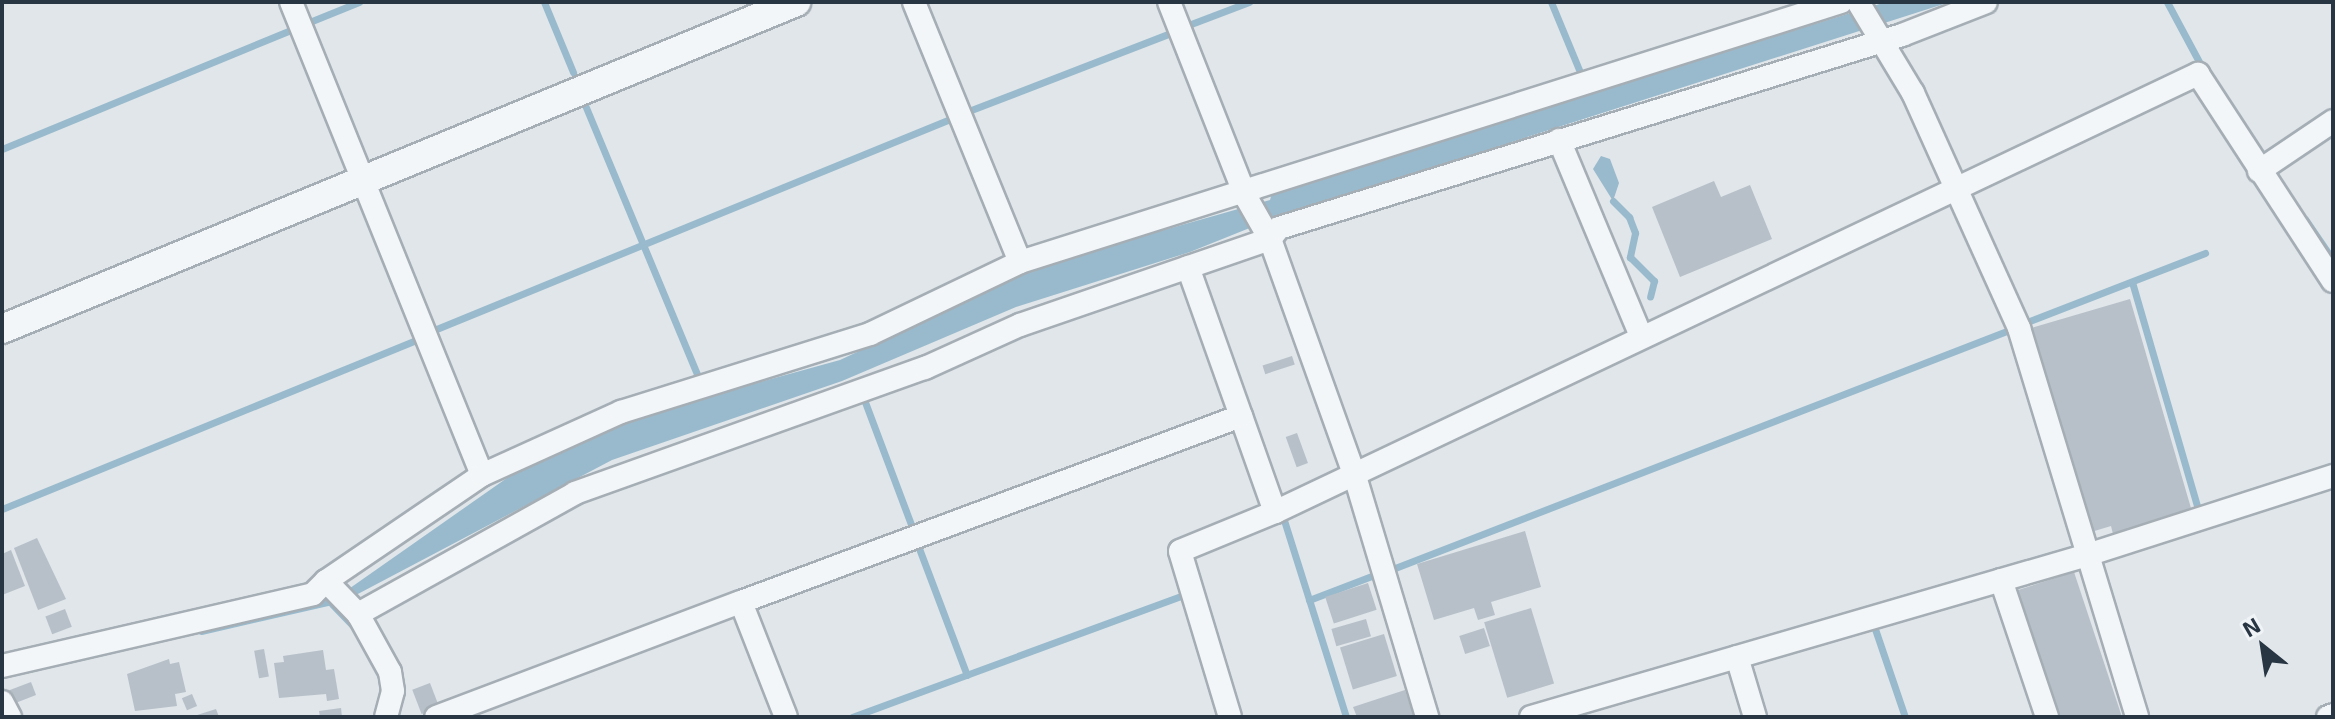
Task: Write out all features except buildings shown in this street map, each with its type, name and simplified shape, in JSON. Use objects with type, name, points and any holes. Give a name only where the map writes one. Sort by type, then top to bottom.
[{"type":"street","points":[[291,2],[366,179],[482,475]]},
{"type":"street","points":[[2,329],[796,2]]},
{"type":"street","points":[[914,2],[1020,262]]},
{"type":"street","points":[[1169,2],[1245,193],[1267,233],[1354,473],[1427,717]]},
{"type":"street","points":[[2,666],[313,594],[482,475],[621,412],[870,334],[1020,262],[1841,2]]},
{"type":"street","points":[[1858,2],[1880,35],[1955,185],[2019,328],[2084,556],[2137,717]]},
{"type":"street","points":[[354,610],[575,493],[764,429],[925,368],[1020,325],[1188,267],[1279,228],[1986,2]]},
{"type":"street","points":[[1230,717],[1180,551],[1275,512],[1955,185],[1966,185],[2198,74],[2333,281]]},
{"type":"street","points":[[2259,171],[2333,121]]},
{"type":"street","points":[[1559,140],[1641,336]]},
{"type":"street","points":[[1188,267],[1275,512]]},
{"type":"street","points":[[436,717],[1241,416]]},
{"type":"street","points":[[1531,717],[2084,556],[2333,476]]},
{"type":"street","points":[[2001,580],[2047,717]]},
{"type":"street","points":[[329,584],[354,610],[390,672],[393,691],[386,717]]},
{"type":"street","points":[[741,602],[786,717]]},
{"type":"street","points":[[1737,657],[1755,717]]},
{"type":"street","points":[[2,702],[10,717]]},
{"type":"water","points":[[1886,2],[1950,2],[1277,217],[1190,252],[1016,307],[842,381],[612,460],[337,605],[333,600],[507,478],[630,418],[840,360],[1044,264],[1270,200],[1272,193]]},
{"type":"water","points":[[1601,156],[1610,159],[1619,183],[1613,201],[1593,169]]},
{"type":"waterway","points":[[307,23],[359,2]]},
{"type":"waterway","points":[[544,2],[573,72]]},
{"type":"waterway","points":[[1191,24],[1249,2]]},
{"type":"waterway","points":[[1551,2],[1580,72]]},
{"type":"waterway","points":[[2167,2],[2204,71]]},
{"type":"waterway","points":[[2,149],[295,28]]},
{"type":"waterway","points":[[966,112],[1168,34]]},
{"type":"waterway","points":[[585,105],[698,377]]},
{"type":"waterway","points":[[434,330],[950,119]]},
{"type":"waterway","points":[[1613,201],[1629,217],[1635,233],[1630,257],[1654,281],[1650,297]]},
{"type":"waterway","points":[[2305,219],[2333,260]]},
{"type":"waterway","points":[[2027,322],[2205,253]]},
{"type":"waterway","points":[[2132,282],[2199,513]]},
{"type":"waterway","points":[[1395,568],[2007,331]]},
{"type":"waterway","points":[[2,509],[420,338]]},
{"type":"waterway","points":[[865,402],[913,530]]},
{"type":"waterway","points":[[1283,517],[1346,717]]},
{"type":"waterway","points":[[917,543],[967,675]]},
{"type":"waterway","points":[[1309,600],[1372,576]]},
{"type":"waterway","points":[[852,717],[1187,594]]},
{"type":"waterway","points":[[201,631],[341,599]]},
{"type":"waterway","points":[[332,604],[355,628]]},
{"type":"waterway","points":[[1874,626],[1905,717]]}]
